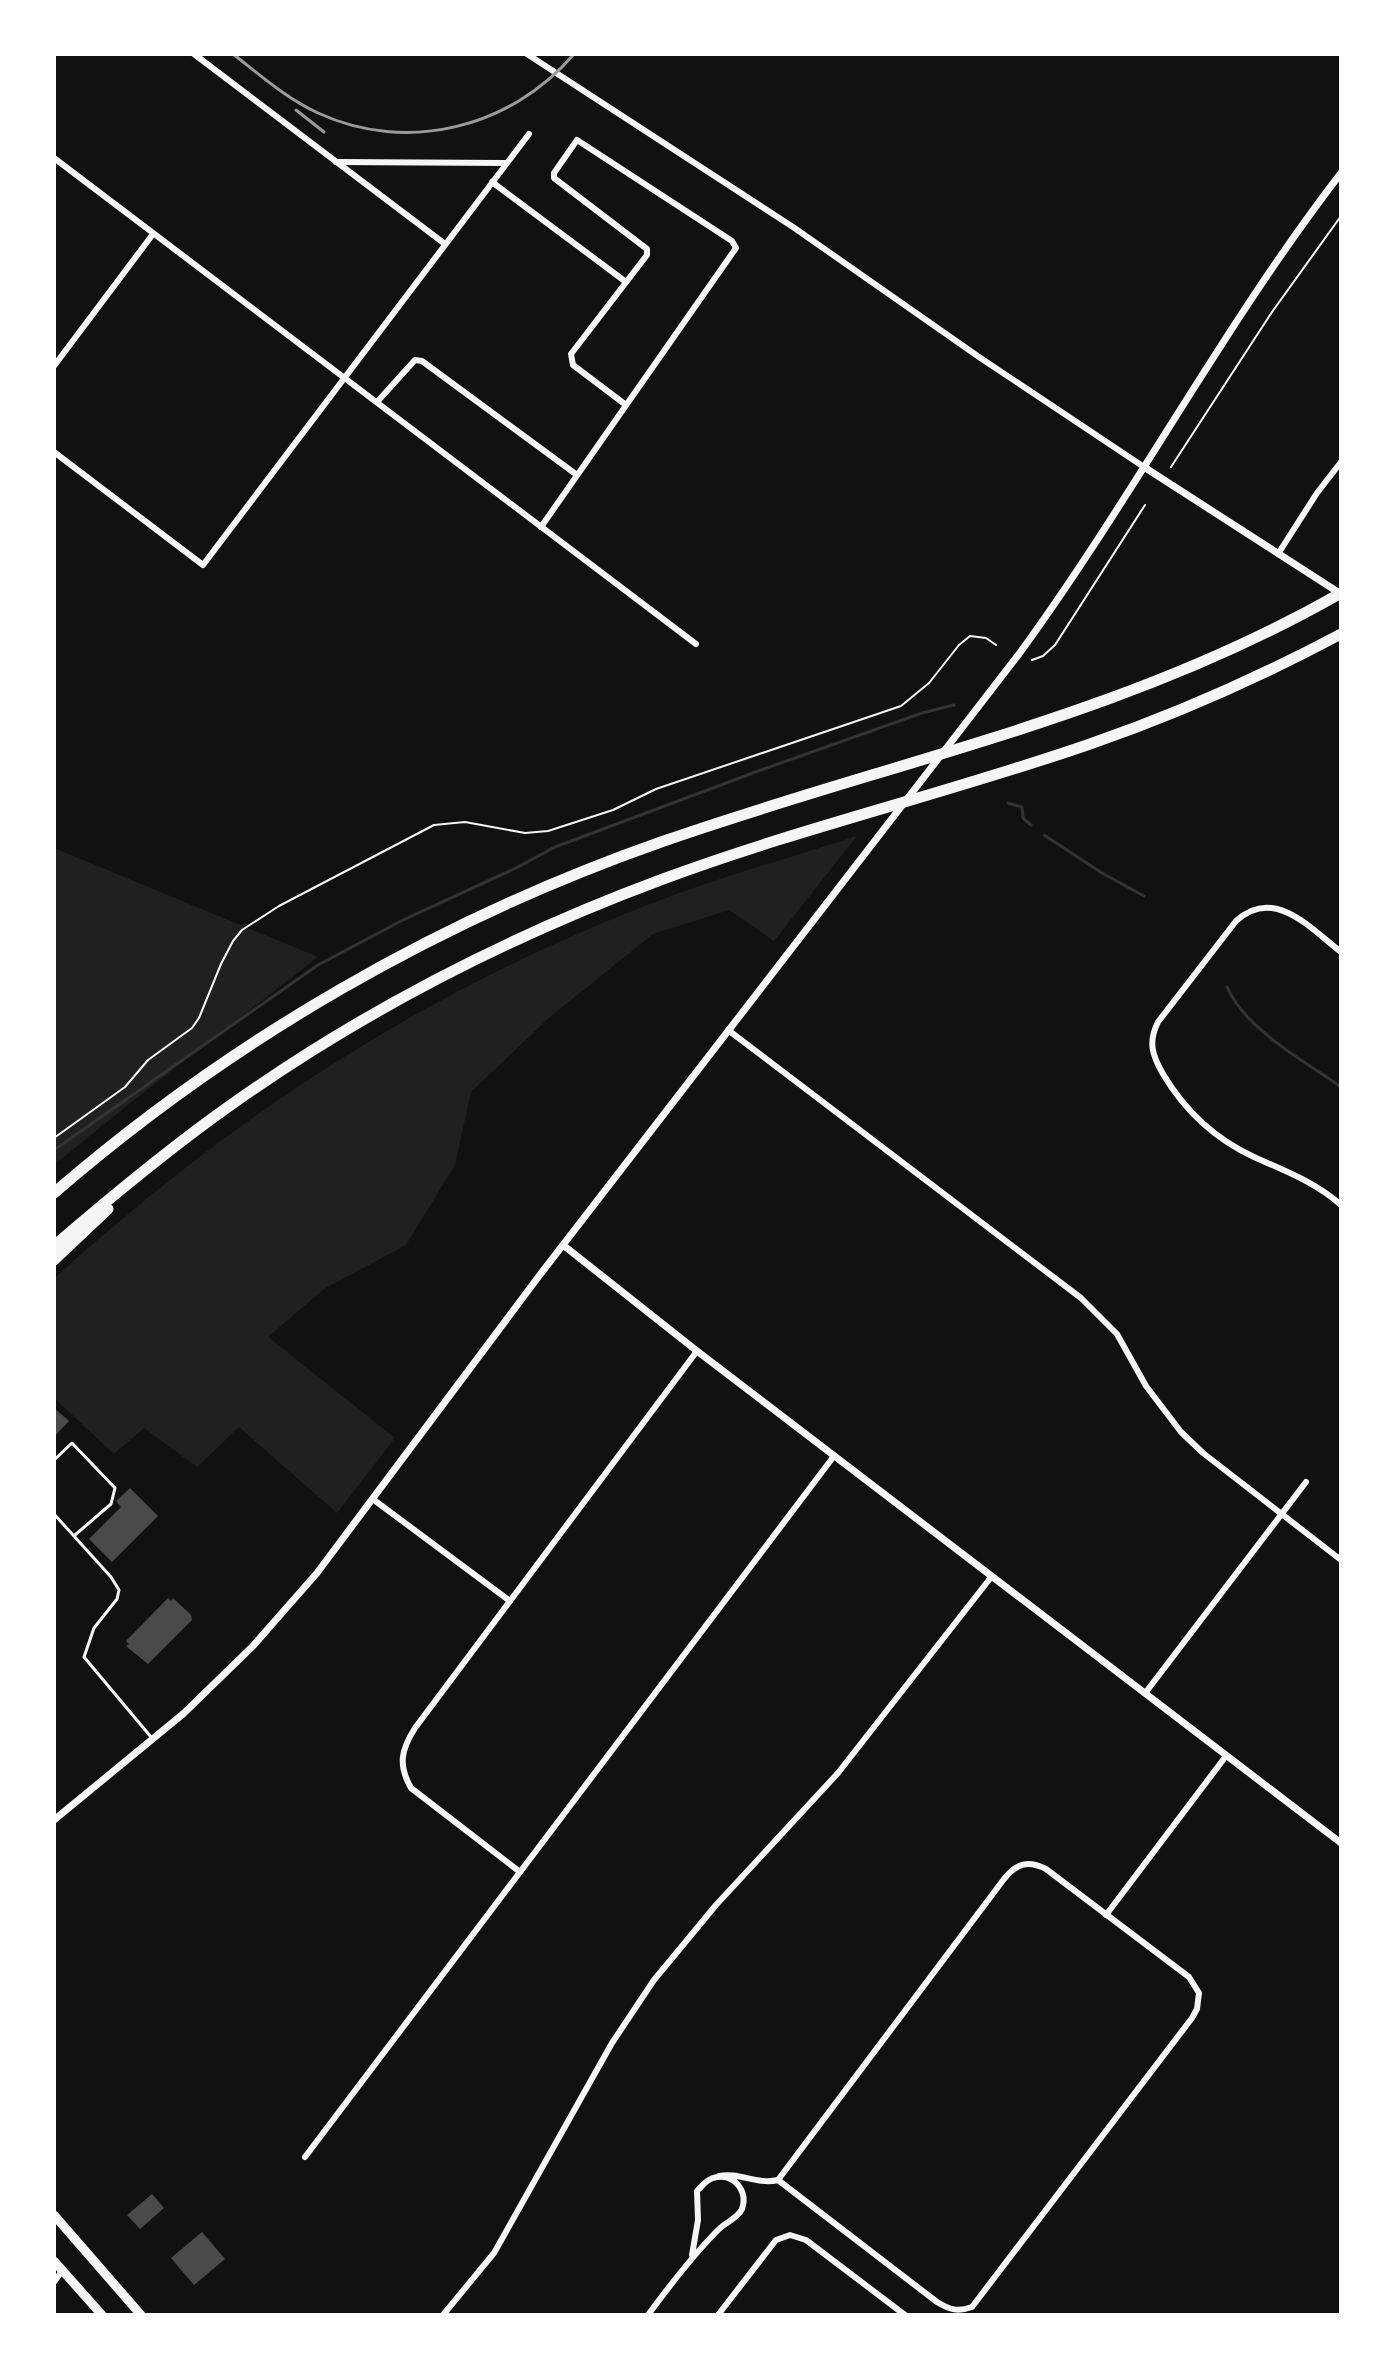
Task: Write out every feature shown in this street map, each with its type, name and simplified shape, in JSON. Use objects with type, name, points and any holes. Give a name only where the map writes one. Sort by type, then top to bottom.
[{"type":"highway","points":[[54,1193],[227,1060],[310,1008],[429,941],[535,891],[644,848],[1097,705],[1233,650],[1341,594]]},
{"type":"highway","points":[[54,1246],[233,1103],[332,1039],[416,990],[485,955],[593,906],[665,878],[1083,747],[1165,717],[1255,679],[1341,634]]},
{"type":"highway","points":[[54,1260],[170,1151]]},
{"type":"main road","points":[[54,2215],[141,2315]]},
{"type":"main road","points":[[54,2261],[102,2315]]},
{"type":"street","points":[[194,54],[445,244]]},
{"type":"street","points":[[527,54],[793,227],[1144,467],[1341,594]]},
{"type":"street","points":[[54,452],[203,565],[529,134]]},
{"type":"street","points":[[541,527],[736,248],[732,241],[577,140],[554,173],[554,178],[647,249],[647,255],[571,354],[573,365],[626,405]]},
{"type":"street","points":[[54,158],[696,644]]},
{"type":"street","points":[[336,162],[506,163]]},
{"type":"street","points":[[54,1820],[153,1740],[211,1687],[266,1632],[317,1573],[563,1245],[1019,654],[1087,556],[1259,288],[1341,173]]},
{"type":"street","points":[[492,182],[626,282]]},
{"type":"street","points":[[54,366],[153,234]]},
{"type":"street","points":[[377,402],[415,360],[422,361],[577,475]]},
{"type":"street","points":[[1278,554],[1341,462]]},
{"type":"street","points":[[1341,952],[1285,911],[1265,906],[1250,911],[1236,921],[1158,1022],[1151,1039],[1156,1061],[1174,1092],[1202,1123],[1234,1146],[1312,1184],[1341,1205]]},
{"type":"street","points":[[728,1030],[1081,1298],[1117,1334],[1146,1386],[1181,1432],[1203,1453],[1341,1560]]},
{"type":"street","points":[[563,1245],[1341,1843]]},
{"type":"street","points":[[520,1872],[411,1788],[401,1764],[402,1752],[415,1728],[697,1351]]},
{"type":"street","points":[[305,2157],[834,1456]]},
{"type":"street","points":[[1146,1692],[1306,1482]]},
{"type":"street","points":[[374,1500],[510,1601]]},
{"type":"street","points":[[443,2315],[494,2253],[612,2043],[654,1980],[716,1905],[838,1773],[992,1576]]},
{"type":"street","points":[[1106,1915],[1226,1756]]},
{"type":"street","points":[[692,2255],[698,2229],[697,2191],[708,2180],[737,2175],[757,2182],[778,2180],[937,2302],[953,2310],[972,2307],[1197,2009],[1199,1993],[1189,1977],[1037,1864],[1027,1863],[1011,1870],[778,2180]]},
{"type":"street","points":[[648,2315],[692,2255],[740,2213],[743,2204],[739,2185],[733,2179],[719,2176]]},
{"type":"street","points":[[718,2315],[777,2239],[790,2235],[806,2240],[905,2315]]},
{"type":"street","points":[[54,2282],[62,2271]]},
{"type":"lane","points":[[54,1460],[72,1443],[115,1488],[111,1504],[74,1536]]},
{"type":"lane","points":[[54,1514],[119,1590],[117,1599],[94,1628],[84,1657],[153,1740]]},
{"type":"path","points":[[1171,467],[1272,312],[1341,216]]},
{"type":"path","points":[[1032,660],[1043,656],[1055,645],[1145,505]]},
{"type":"path","points":[[54,1138],[114,1096],[148,1060],[192,1028],[233,941],[242,930],[343,872],[434,825],[465,822],[536,833],[613,810],[656,789],[901,706],[918,694],[963,640],[970,636],[986,638],[996,645]]},
{"type":"shaded area","points":[[857,836],[774,941],[729,910],[653,934],[550,1017],[471,1092],[455,1165],[406,1245],[324,1289],[268,1337],[395,1438],[337,1513],[239,1427],[197,1467],[144,1428],[114,1454],[54,1398],[54,1279],[150,1196],[266,1108],[388,1030],[516,962],[675,895]]},
{"type":"shaded area","points":[[54,848],[318,957],[54,1165]]},
{"type":"building","points":[[54,1408],[69,1421],[54,1437]]},
{"type":"building","points":[[130,1488],[158,1516],[112,1562],[89,1539],[121,1507],[116,1501]]},
{"type":"building","points":[[168,1598],[171,1601],[173,1598],[191,1615],[192,1620],[148,1664],[126,1646],[129,1644],[126,1641]]},
{"type":"building","points":[[152,2194],[164,2208],[140,2229],[127,2215]]},
{"type":"building","points":[[202,2232],[225,2259],[194,2285],[171,2258]]},
{"type":"waterway","points":[[54,1150],[318,965],[401,921],[555,847],[761,770],[922,713],[954,705]]},
{"type":"waterway","points":[[1008,803],[1022,807],[1023,818],[1031,825]]},
{"type":"waterway","points":[[1044,835],[1144,896]]},
{"type":"waterway","points":[[1227,987],[1247,1017],[1261,1030],[1341,1087]]},
{"type":"railway","points":[[233,54],[285,94],[318,113],[352,125],[387,131],[422,132],[456,127],[489,116],[520,100],[549,79],[574,54]]},
{"type":"railway","points":[[296,110],[324,132]]}]
